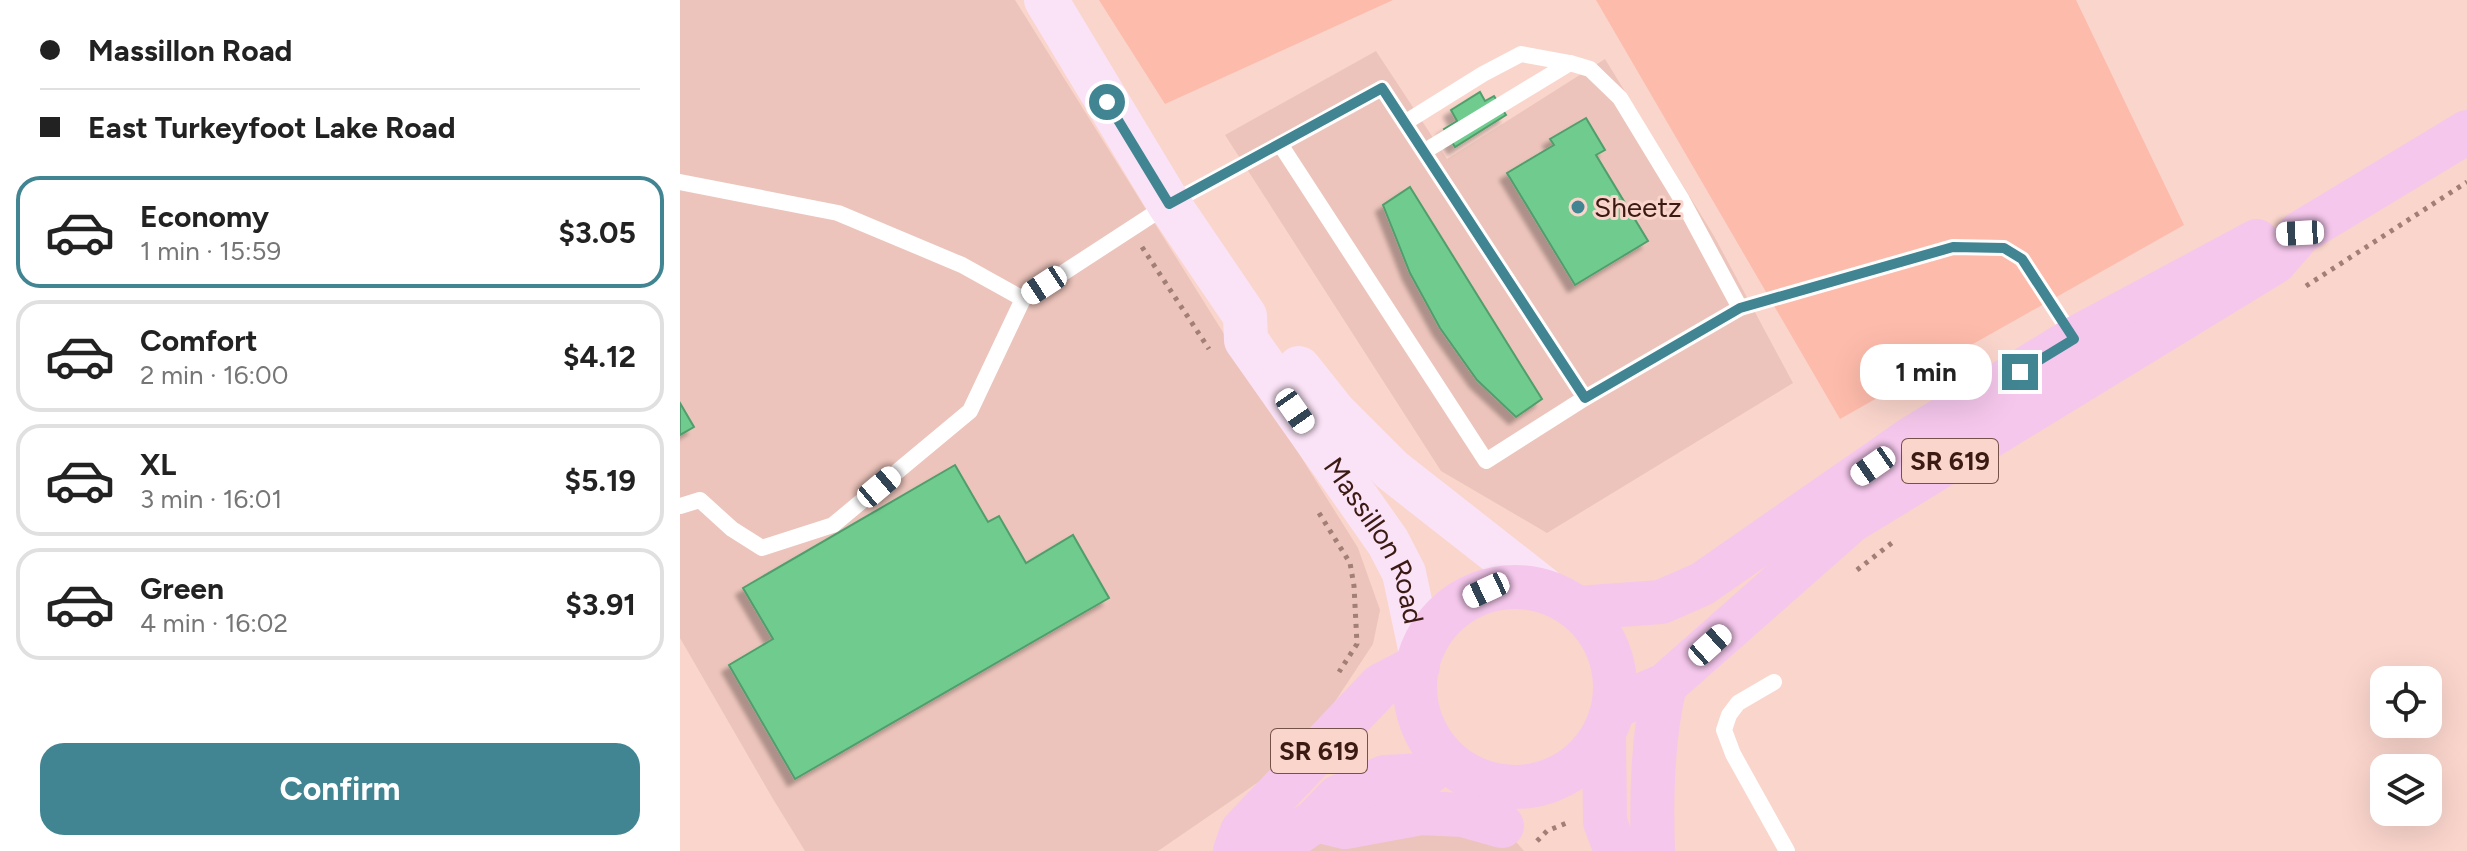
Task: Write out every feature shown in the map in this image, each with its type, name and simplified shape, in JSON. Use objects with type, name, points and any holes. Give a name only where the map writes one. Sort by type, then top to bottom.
[{"type":"main road","name":"Massillon Road","points":[[1046,0],[1169,204],[1245,316],[1246,340],[1388,542],[1404,573],[1419,659]]},
{"type":"main road","name":"SR 619","points":[[1609,721],[1665,685],[1851,521],[2275,262],[2300,233],[2467,132]]},
{"type":"main road","name":"SR 619","points":[[1561,599],[1661,602],[1702,584],[1912,438],[2074,339],[2269,235],[2300,233]]},
{"type":"main road","name":"Massillon Road","points":[[1245,316],[1269,325],[1334,412],[1392,470],[1561,599]]},
{"type":"main road","points":[[1518,843],[1427,736],[1416,707],[1415,677],[1419,659],[1438,623],[1460,603],[1486,590],[1516,586],[1561,599],[1594,623],[1609,648],[1616,676],[1609,721],[1610,834]]},
{"type":"main road","name":"SR 619","points":[[1235,851],[1242,831],[1381,685],[1419,659]]},
{"type":"main road","points":[[1653,851],[1652,797],[1659,710],[1665,685]]},
{"type":"main road","points":[[1458,769],[1500,787],[1530,787],[1559,777],[1585,760],[1609,721]]},
{"type":"main road","name":"SR 619","points":[[1271,851],[1316,820],[1338,797],[1385,777],[1458,769]]},
{"type":"main road","points":[[1316,820],[1345,827],[1421,813],[1463,815],[1518,843]]},
{"type":"lane","points":[[1406,122],[1521,54],[1590,69],[1620,98],[1682,200],[1740,308]]},
{"type":"lane","points":[[1425,151],[1570,63]]},
{"type":"lane","points":[[680,506],[700,500],[732,529],[762,548],[833,525],[970,411],[1023,299],[1169,204],[1382,88],[1585,398]]},
{"type":"lane","points":[[1280,144],[1486,461],[1585,398],[1740,308],[1953,247],[2004,248],[2022,259],[2074,339]]},
{"type":"lane","points":[[680,182],[838,213],[962,265],[1023,299]]},
{"type":"lane","points":[[1774,682],[1738,703],[1729,715],[1724,730],[1733,754],[1787,851]]},
{"type":"path","points":[[2301,289],[2467,182]]},
{"type":"path","points":[[1131,229],[1210,350]]},
{"type":"path","points":[[1317,510],[1350,563],[1354,586],[1357,644],[1337,674]]},
{"type":"path","points":[[1855,570],[1894,542]]},
{"type":"path","points":[[1518,843],[1579,818],[1610,834]]},
{"type":"shaded area","points":[[680,0],[1015,0],[1358,548],[1380,610],[1373,644],[1301,753],[1158,851],[805,851],[680,638]]},
{"type":"shaded area","points":[[1099,0],[1393,0],[1165,104]]},
{"type":"shaded area","points":[[1596,0],[2076,0],[2184,225],[1840,419]]},
{"type":"shaded area","points":[[1376,51],[1447,159],[1605,59],[1714,236],[1793,383],[1547,533],[1441,471],[1225,135]]},
{"type":"shaded area","points":[[1316,820],[1502,826],[1524,851],[1271,851]]},
{"type":"building","points":[[1480,92],[1485,101],[1494,96],[1506,115],[1455,147],[1444,129],[1457,121],[1451,110]]},
{"type":"building","name":"Sheetz","points":[[1586,118],[1605,150],[1596,155],[1648,241],[1575,285],[1507,173],[1554,145],[1550,139]]},
{"type":"building","points":[[1410,187],[1542,399],[1516,417],[1477,380],[1440,328],[1410,273],[1383,205]]},
{"type":"building","points":[[680,403],[694,427],[680,435]]},
{"type":"building","points":[[955,465],[988,522],[999,516],[1026,563],[1073,535],[1109,598],[795,779],[729,665],[773,639],[743,588]]},
{"type":"place","name":"Sheetz","points":[[1578,207]]},
{"type":"route","points":[[1107,102],[1169,204],[1382,88],[1585,398],[1740,308],[1953,247],[2004,248],[2022,259],[2074,339],[2020,372]]}]
